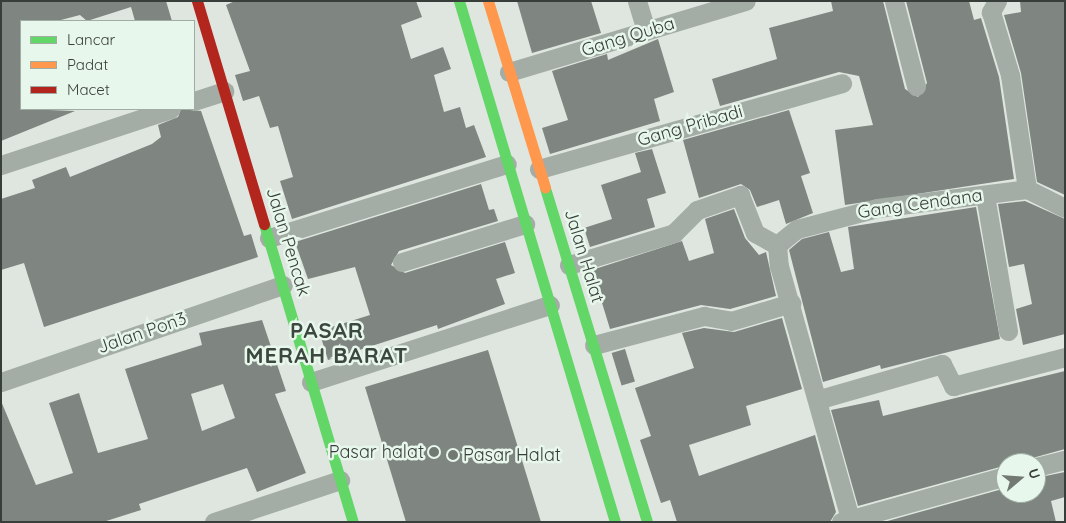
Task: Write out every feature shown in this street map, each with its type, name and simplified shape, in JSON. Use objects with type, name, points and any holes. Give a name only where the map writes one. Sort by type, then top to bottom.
[{"type":"main road","name":"Jalan Pencak","points":[[197,1],[353,522]]},
{"type":"main road","points":[[459,1],[615,522]]},
{"type":"main road","name":"Jalan Halat","points":[[488,1],[647,522]]},
{"type":"street","points":[[638,1],[646,31]]},
{"type":"street","name":"Gang Quba","points":[[509,72],[746,1]]},
{"type":"street","points":[[894,1],[916,86]]},
{"type":"street","points":[[997,1],[992,12],[1010,75],[1028,189],[1065,208]]},
{"type":"street","name":"Gang Pribadi","points":[[539,169],[842,83]]},
{"type":"street","points":[[195,101],[224,91]]},
{"type":"street","points":[[1,164],[167,110]]},
{"type":"street","points":[[269,238],[507,164]]},
{"type":"street","name":"Gang Cendana","points":[[777,245],[797,229],[827,218],[1028,189]]},
{"type":"street","points":[[569,265],[674,233],[697,210],[740,195],[755,233],[777,245],[779,266],[820,399],[845,521],[996,479]]},
{"type":"street","points":[[985,195],[1008,331]]},
{"type":"street","points":[[402,262],[525,224]]},
{"type":"street","name":"Jalan Pon3","points":[[1,382],[283,285]]},
{"type":"street","points":[[594,344],[704,316],[731,321],[791,304]]},
{"type":"street","points":[[312,382],[550,305]]},
{"type":"street","points":[[820,399],[942,364],[953,386],[1065,357]]},
{"type":"street","points":[[1046,465],[1065,460]]},
{"type":"street","points":[[214,522],[340,480]]},
{"type":"building","points":[[1,1],[166,1],[172,20],[135,20],[131,7],[90,20],[86,20],[80,15],[61,20],[20,20],[20,110],[75,111],[1,141]]},
{"type":"building","points":[[235,1],[416,1],[422,17],[401,25],[411,59],[443,47],[451,69],[434,75],[444,112],[460,107],[466,128],[474,125],[486,157],[292,219],[280,181],[293,177],[278,126],[270,128],[259,96],[243,101],[235,75],[250,71],[226,5]]},
{"type":"building","points":[[517,1],[591,1],[601,33],[532,53]]},
{"type":"building","points":[[831,1],[883,1],[905,89],[918,97],[927,83],[906,1],[969,1],[974,20],[981,18],[999,77],[1014,179],[845,205],[835,130],[873,125],[859,76],[839,72],[720,106],[712,79],[777,59],[769,28],[833,11]]},
{"type":"building","points":[[1020,1],[1065,1],[1065,195],[1037,182],[1021,73],[1004,15],[1021,12]]},
{"type":"building","points":[[658,39],[674,92],[654,99],[660,121],[550,154],[542,128],[568,120],[552,71],[607,54],[608,60]]},
{"type":"building","points":[[181,110],[201,111],[244,236],[251,234],[258,257],[44,327],[24,263],[1,270],[1,199],[35,188],[32,180],[66,167],[70,177],[152,144],[161,137],[158,125],[178,117]]},
{"type":"building","points":[[789,110],[810,173],[801,176],[813,213],[786,224],[779,200],[757,207],[750,190],[741,184],[699,198],[683,140]]},
{"type":"building","points":[[652,149],[666,193],[647,199],[655,227],[590,247],[584,228],[612,219],[601,185],[641,172],[635,153]]},
{"type":"building","points":[[481,184],[489,210],[494,209],[498,221],[399,251],[391,265],[405,273],[505,242],[515,273],[496,279],[505,304],[438,329],[437,325],[328,360],[319,331],[370,315],[355,267],[308,279],[295,242]]},
{"type":"building","points":[[1025,201],[1065,219],[1065,334],[1023,345],[1016,309],[1032,304],[1024,264],[1009,267],[998,204]]},
{"type":"building","points":[[976,207],[1000,339],[881,369],[880,365],[823,382],[789,250],[802,239],[829,232],[841,272],[854,269],[848,227]]},
{"type":"building","points":[[734,209],[745,238],[759,255],[766,252],[776,296],[730,309],[701,305],[610,329],[592,270],[682,241],[689,261],[714,253],[705,219]]},
{"type":"building","points":[[782,318],[802,389],[746,406],[751,425],[689,445],[699,476],[815,435],[836,512],[830,522],[677,522],[670,500],[661,503],[640,440],[651,436],[635,388],[694,368],[682,333],[704,328],[734,332]]},
{"type":"building","points":[[262,320],[286,391],[275,394],[306,473],[257,492],[247,468],[139,504],[141,510],[103,522],[1,522],[1,401],[36,485],[73,473],[49,403],[79,393],[98,453],[148,439],[125,369],[202,345],[199,333]],"holes":[[[223,384],[235,418],[202,431],[191,394]]]},
{"type":"building","points":[[625,349],[635,382],[622,386],[612,353]]},
{"type":"building","name":"Pasar Halat","points":[[488,350],[541,522],[406,522],[365,387]]},
{"type":"building","points":[[1065,371],[1065,449],[1046,454],[996,453],[996,468],[858,506],[831,410],[879,400],[883,416]]},
{"type":"building","points":[[1065,472],[1065,497],[1051,501],[1056,522],[884,522],[996,491],[996,503],[1046,503],[1046,476]]},
{"type":"traffic: fast","points":[[459,1],[615,522]]},
{"type":"traffic: fast","points":[[545,188],[647,522]]},
{"type":"traffic: fast","points":[[264,224],[353,522]]},
{"type":"traffic: slow","points":[[488,1],[545,188]]},
{"type":"traffic: jam","points":[[197,1],[264,224]]},
{"type":"place","name":"Pasar halat","points":[[434,452]]},
{"type":"place","name":"Pasar Halat","points":[[453,455]]},
{"type":"district","name":"PASAR MERAH BARAT","points":[[327,342]]}]
